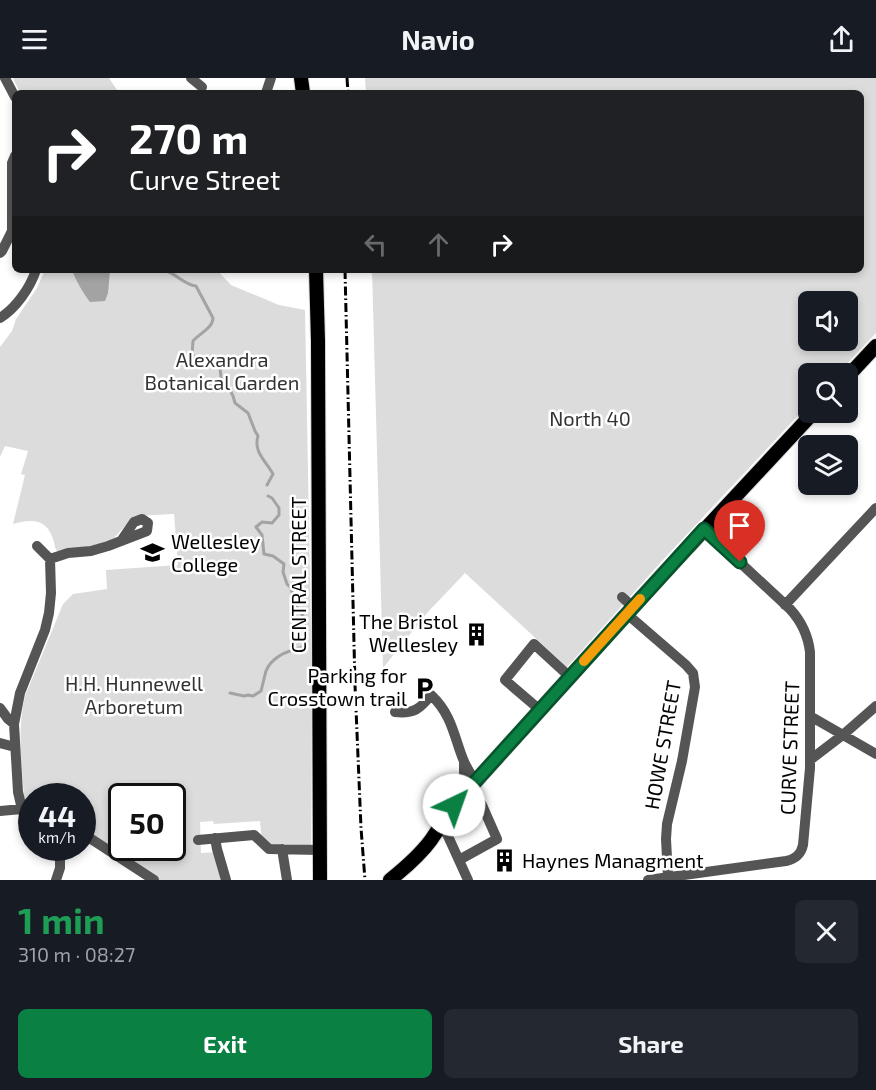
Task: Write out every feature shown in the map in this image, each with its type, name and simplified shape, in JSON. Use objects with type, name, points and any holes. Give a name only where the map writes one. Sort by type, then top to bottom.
[{"type":"main road","name":"CENTRAL STREET","points":[[316,273],[320,880]]},
{"type":"main road","points":[[858,365],[876,346]]},
{"type":"main road","points":[[390,880],[416,858],[430,842],[448,813],[570,677],[627,606],[704,529],[804,423]]},
{"type":"street","points":[[5,78],[12,91]]},
{"type":"street","points":[[191,78],[202,87]]},
{"type":"street","points":[[0,253],[12,231],[12,163]]},
{"type":"street","points":[[0,318],[21,297],[34,273]]},
{"type":"street","points":[[785,605],[876,508]]},
{"type":"street","name":"CURVE STREET","points":[[648,880],[786,861],[797,857],[804,841],[810,760],[809,642],[801,622],[704,529]]},
{"type":"street","points":[[50,559],[68,553],[91,551],[121,541]]},
{"type":"street","points":[[18,792],[14,724],[20,693],[45,630],[51,594],[50,559],[37,546]]},
{"type":"street","name":"HOWE STREET","points":[[627,606],[689,668],[695,680],[695,695],[682,761],[666,824],[672,878]]},
{"type":"street","points":[[540,710],[505,680],[534,645],[570,677]]},
{"type":"street","points":[[395,712],[418,709],[431,695],[450,720],[464,760],[476,781]]},
{"type":"street","points":[[810,760],[876,706]]},
{"type":"street","points":[[0,708],[14,724]]},
{"type":"street","points":[[810,716],[876,754]]},
{"type":"street","points":[[0,743],[15,747]]},
{"type":"street","points":[[464,760],[465,793]]},
{"type":"street","points":[[459,860],[497,840],[482,806]]},
{"type":"street","points":[[0,811],[18,811]]},
{"type":"street","points":[[440,827],[447,834],[468,880]]},
{"type":"street","points":[[198,840],[254,836],[270,849],[320,850]]},
{"type":"street","points":[[215,838],[226,880]]},
{"type":"street","points":[[96,842],[154,880]]},
{"type":"street","points":[[282,849],[287,880]]},
{"type":"street","points":[[56,880],[60,861]]},
{"type":"green space","points":[[13,78],[109,78],[117,90],[19,90]]},
{"type":"green space","name":"North 40","points":[[365,78],[876,78],[876,333],[848,363],[798,363],[798,416],[661,562],[567,667],[465,573],[427,613],[383,668],[372,273],[864,273],[864,90],[366,90]]},
{"type":"green space","name":"Wellesley College","points":[[44,273],[220,273],[231,285],[279,305],[305,310],[312,686],[311,850],[269,849],[262,842],[260,821],[214,824],[213,821],[200,822],[201,853],[218,852],[226,880],[154,880],[125,861],[186,861],[186,783],[108,783],[108,850],[96,842],[96,783],[23,783],[21,725],[25,696],[63,604],[73,594],[107,589],[106,570],[178,565],[174,514],[134,516],[114,538],[90,547],[57,551],[51,534],[44,525],[33,521],[13,524],[25,475],[21,474],[28,451],[5,446],[0,457],[0,347],[12,331],[16,319],[37,288]]},
{"type":"shaded area","points":[[73,273],[110,273],[105,301],[90,302]]},
{"type":"waterway","points":[[171,273],[196,286],[213,318],[209,328],[193,341],[192,354],[199,363],[216,364],[235,403],[248,413],[258,436],[259,452],[273,474],[267,485]]},
{"type":"waterway","points":[[230,693],[253,696],[261,691],[266,671],[272,661],[287,652],[304,647],[303,616],[287,584],[283,572],[284,564],[273,556],[264,554],[262,535],[256,527],[262,522],[272,523],[279,515],[279,508],[268,496]]},
{"type":"railway","points":[[347,78],[348,90]]},
{"type":"railway","points":[[345,273],[355,685],[365,880]]},
{"type":"slow traffic","points":[[584,661],[640,599]]},
{"type":"place","name":"Wellesley College","points":[[153,553]]},
{"type":"place","name":"The Bristol Wellesley","points":[[476,634]]},
{"type":"place","name":"Parking for Crosstown trail","points":[[425,688]]},
{"type":"place","name":"Haynes Managment","points":[[504,861]]},
{"type":"route","points":[[454,805],[704,529],[740,562]]},
{"type":"park label","name":"Alexandra Botanical Garden","points":[[222,372]]},
{"type":"park label","name":"H.H. Hunnewell Arboretum","points":[[134,696]]}]
